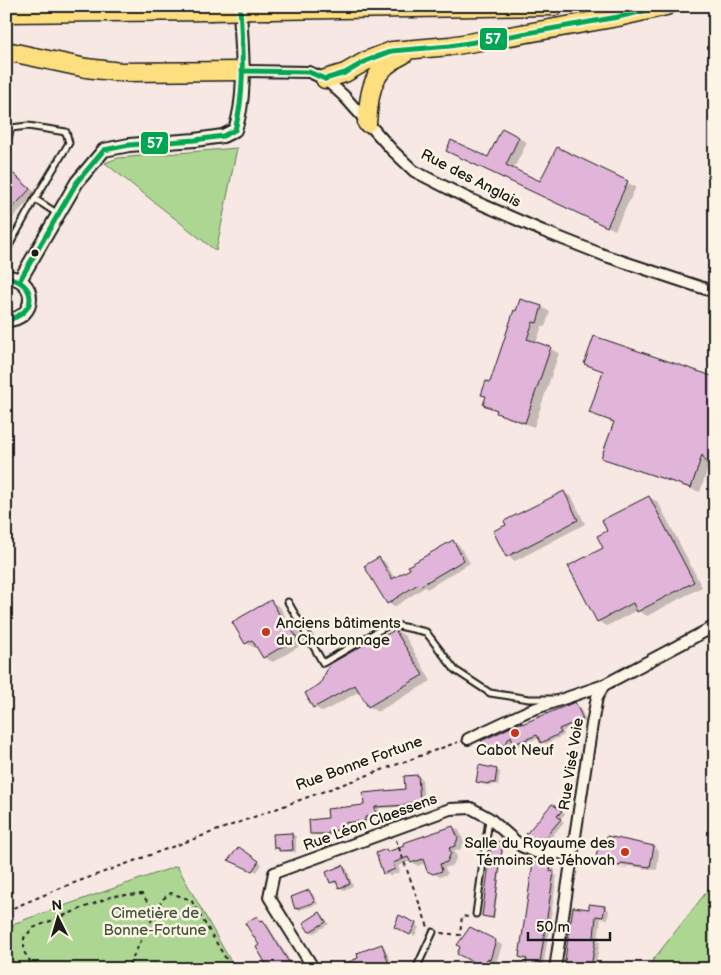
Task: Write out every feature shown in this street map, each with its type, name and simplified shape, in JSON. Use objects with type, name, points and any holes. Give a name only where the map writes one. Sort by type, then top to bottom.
[{"type":"highway","points":[[6,13],[555,6]]},
{"type":"highway","points":[[325,79],[345,74],[366,60],[392,51],[499,38],[618,17],[666,6]]},
{"type":"highway","points":[[367,123],[369,94],[379,71],[391,60],[412,50]]},
{"type":"highway","points":[[6,51],[86,68],[121,72],[242,71]]},
{"type":"street","points":[[20,280],[77,182],[104,150],[129,145],[224,136],[235,130],[241,113],[240,6]]},
{"type":"street","name":"Rue des Anglais","points":[[242,71],[309,72],[325,79],[344,96],[392,150],[414,171],[465,197],[543,231],[606,256],[715,292]]},
{"type":"street","points":[[6,277],[20,280],[27,286],[30,293],[30,301],[24,314],[17,318],[6,320]]},
{"type":"street","points":[[468,738],[528,711],[604,685],[715,626]]},
{"type":"street","name":"Rue Visé Voie","points":[[555,969],[595,706],[597,697],[604,685]]},
{"type":"street","name":"Rue Léon Claessens","points":[[314,969],[269,897],[274,873],[450,809],[471,808],[489,818],[521,846],[535,852],[573,854]]},
{"type":"lane","points":[[6,251],[69,144],[66,132],[28,126],[11,128],[7,142]]},
{"type":"lane","points":[[35,199],[58,214]]},
{"type":"lane","points":[[288,602],[323,663],[390,624],[426,632],[455,670],[490,693],[529,699],[561,699]]},
{"type":"lane","points":[[476,914],[489,818]]},
{"type":"lane","points":[[416,969],[433,932]]},
{"type":"path","name":"Rue Bonne Fortune","points":[[6,911],[64,887],[468,738]]},
{"type":"path","points":[[392,829],[429,930],[460,935],[462,916],[473,918],[476,914]]},
{"type":"path","points":[[127,969],[155,912],[163,899],[171,893],[191,900],[232,969]]},
{"type":"path","points":[[35,969],[24,952],[24,938],[33,928],[113,896],[142,894],[155,912]]},
{"type":"green space","points":[[237,148],[216,251],[105,163],[118,158]]},
{"type":"green space","name":"Cimetière de Bonne-Fortune","points":[[177,866],[235,969],[16,969],[6,942],[6,935],[15,923]]},
{"type":"green space","points":[[715,881],[715,969],[646,969]]},
{"type":"building","points":[[502,128],[519,137],[506,165],[540,181],[557,147],[628,181],[607,227],[446,151],[451,140],[488,157]]},
{"type":"building","points":[[6,167],[30,189],[6,215]]},
{"type":"building","points":[[520,299],[542,306],[537,323],[533,322],[527,339],[551,347],[525,423],[496,413],[497,410],[483,405],[486,396],[481,395],[486,381],[490,382],[514,310],[516,311]]},
{"type":"building","points":[[594,336],[715,377],[715,476],[702,455],[691,488],[601,458],[614,422],[589,413],[603,371],[584,364]]},
{"type":"building","points":[[564,491],[578,520],[506,557],[493,531],[506,525],[504,521]]},
{"type":"building","points":[[649,496],[694,582],[637,612],[633,603],[597,622],[568,566],[603,548],[597,536],[607,531],[602,520]]},
{"type":"building","points":[[453,540],[464,560],[420,586],[418,584],[387,604],[364,566],[379,557],[392,579],[410,569],[408,566]]},
{"type":"building","name":"Anciens bâtiments du Charbonnage","points":[[271,600],[286,626],[289,625],[297,638],[263,658],[252,640],[245,644],[232,622]]},
{"type":"building","points":[[395,630],[423,675],[368,707],[355,685],[313,708],[305,693],[320,684],[330,664],[381,635],[382,637]]},
{"type":"building","points":[[575,702],[583,719],[559,729],[561,733],[541,743],[537,735],[514,744],[511,736],[496,754],[481,741],[522,722],[522,724]]},
{"type":"building","points":[[479,765],[497,769],[495,783],[476,782]]},
{"type":"building","points":[[418,775],[420,802],[407,803],[407,805],[375,807],[375,816],[365,817],[365,821],[340,823],[340,830],[329,831],[329,834],[310,834],[309,820],[328,818],[327,809],[364,805],[363,793],[405,789],[404,776]]},
{"type":"building","points":[[552,804],[562,811],[557,816],[561,819],[543,840],[540,837],[535,841],[526,834]]},
{"type":"building","points":[[453,826],[458,838],[455,846],[449,848],[451,853],[447,862],[440,864],[442,871],[433,874],[427,871],[423,859],[411,863],[408,857],[393,863],[395,869],[383,874],[376,853],[386,849],[387,852],[404,846],[403,843]]},
{"type":"building","points":[[292,833],[293,850],[279,851],[279,848],[274,848],[273,834]]},
{"type":"building","name":"Salle du Royaume des Témoins de Jéhovah","points":[[607,836],[654,846],[650,867],[621,863],[620,866],[603,863],[604,861],[596,859],[599,838],[606,839]]},
{"type":"building","points":[[492,841],[503,842],[493,918],[482,916]]},
{"type":"building","points":[[239,847],[259,861],[252,871],[228,860]]},
{"type":"building","points":[[533,862],[551,865],[550,871],[554,872],[539,969],[525,969],[527,959],[519,957]]},
{"type":"building","points":[[343,865],[350,884],[339,888],[336,881],[330,883],[326,872]]},
{"type":"building","points":[[309,890],[315,902],[295,909],[291,897]]},
{"type":"building","points":[[589,904],[605,906],[603,917],[596,916],[594,937],[596,938],[591,967],[590,969],[564,969],[573,907],[589,909]]},
{"type":"building","points":[[320,912],[326,922],[309,932],[303,923]]},
{"type":"building","points":[[399,915],[416,923],[410,935],[394,927]]},
{"type":"building","points":[[257,916],[260,921],[263,920],[293,969],[269,969],[256,947],[259,945],[245,923]]},
{"type":"building","points":[[470,927],[496,940],[490,960],[487,959],[483,967],[457,954],[460,947],[457,945]]},
{"type":"building","points":[[382,944],[389,964],[377,969],[333,969],[358,958],[357,953]]},
{"type":"transit line","name":"57","points":[[20,280],[77,182],[104,150],[129,145],[223,136],[235,130],[242,84],[240,6]]},
{"type":"transit line","name":"57","points":[[325,79],[345,73],[366,61],[392,51],[450,46],[499,38],[618,17],[665,6]]},
{"type":"transit line","name":"57","points":[[242,71],[309,72],[325,79]]},
{"type":"transit line","name":"57","points":[[6,277],[24,285],[30,298],[24,312],[6,320]]},
{"type":"place","name":"Anciens bâtiments du Charbonnage","points":[[266,632]]},
{"type":"place","name":"Cabot Neuf","points":[[515,733]]},
{"type":"place","name":"Salle du Royaume des Témoins de Jéhovah","points":[[625,852]]}]
